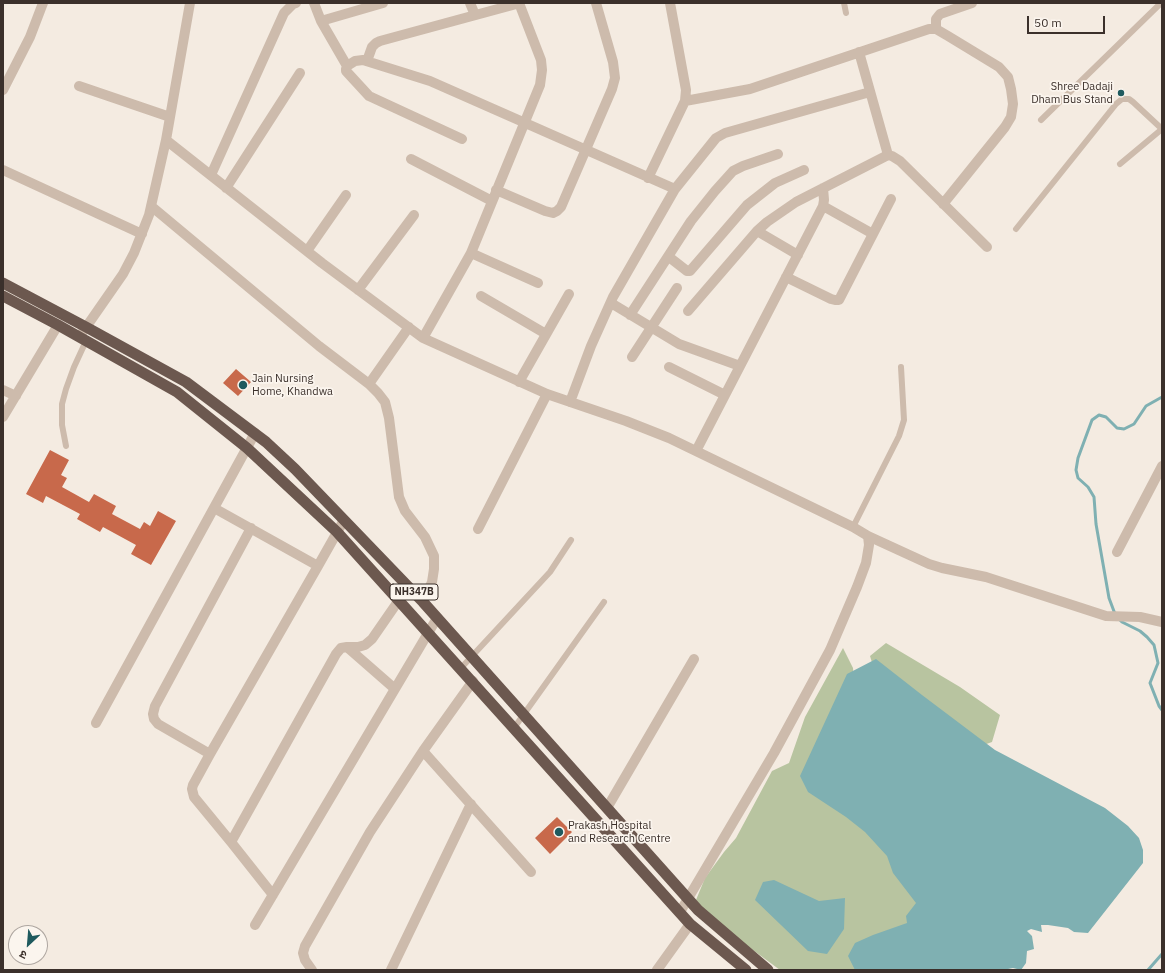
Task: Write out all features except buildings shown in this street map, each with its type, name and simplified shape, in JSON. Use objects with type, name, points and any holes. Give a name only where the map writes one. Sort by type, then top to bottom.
[{"type":"highway","name":"NH347B","points":[[3,283],[186,382],[255,433],[295,469],[423,602],[698,910],[768,970]]},
{"type":"highway","name":"NH347B","points":[[3,296],[177,392],[247,448],[337,532],[429,632],[690,924],[746,970]]},
{"type":"highway","points":[[188,400],[195,389]]},
{"type":"street","points":[[3,90],[30,37],[43,3]]},
{"type":"street","points":[[83,339],[86,327],[123,274],[134,253],[151,206],[166,140],[190,3]]},
{"type":"street","points":[[211,175],[284,13],[296,3]]},
{"type":"street","points":[[314,3],[321,20],[347,66],[346,71],[369,96],[462,139]]},
{"type":"street","points":[[321,20],[383,3]]},
{"type":"street","points":[[470,3],[475,15]]},
{"type":"street","points":[[367,61],[372,47],[380,41],[519,3],[541,60],[542,70],[540,84],[471,253],[424,338]]},
{"type":"street","points":[[496,190],[545,211],[553,213],[558,211],[561,207],[612,89],[615,78],[613,62],[596,3]]},
{"type":"street","points":[[648,178],[685,100],[686,90],[670,3]]},
{"type":"street","points":[[936,29],[936,19],[940,14],[972,3]]},
{"type":"street","points":[[685,100],[750,89],[928,29],[936,29],[999,67],[1008,77],[1013,104],[1010,117],[1005,127],[943,204]]},
{"type":"street","points":[[859,52],[888,155]]},
{"type":"street","points":[[347,66],[358,60],[367,61],[430,81],[675,189]]},
{"type":"street","points":[[226,188],[300,72]]},
{"type":"street","points":[[79,86],[170,117]]},
{"type":"street","points":[[570,402],[590,346],[611,304],[675,189],[716,138],[725,133],[870,92]]},
{"type":"street","points":[[166,140],[307,251],[424,338],[547,394],[662,435],[868,536],[929,564],[986,577],[1106,616],[1140,617],[1162,622]]},
{"type":"street","points":[[630,314],[669,257],[691,221],[733,171],[778,154]]},
{"type":"street","points":[[688,311],[757,231],[767,222],[786,208],[888,155],[900,161],[987,247]]},
{"type":"street","points":[[411,159],[492,201]]},
{"type":"street","points":[[3,170],[142,234]]},
{"type":"street","points":[[669,257],[687,271],[690,271],[746,204],[775,183],[804,170]]},
{"type":"street","points":[[696,451],[823,206],[823,188]]},
{"type":"street","points":[[307,251],[346,195]]},
{"type":"street","points":[[786,277],[831,299],[839,300],[891,199]]},
{"type":"street","points":[[151,206],[320,346],[369,384],[378,393],[384,402],[389,418],[399,497],[405,512],[425,538],[434,556],[432,582],[423,602]]},
{"type":"street","points":[[823,206],[873,234]]},
{"type":"street","points":[[358,290],[414,214]]},
{"type":"street","points":[[757,231],[798,254]]},
{"type":"street","points":[[471,253],[538,283]]},
{"type":"street","points":[[632,357],[678,288]]},
{"type":"street","points":[[519,382],[568,294]]},
{"type":"street","points":[[481,296],[546,334]]},
{"type":"street","points":[[611,304],[679,344],[740,366]]},
{"type":"street","points":[[3,417],[58,325]]},
{"type":"street","points":[[369,384],[409,327]]},
{"type":"street","points":[[669,367],[726,395]]},
{"type":"street","points":[[3,390],[16,396]]},
{"type":"street","points":[[478,529],[547,394]]},
{"type":"street","points":[[96,723],[255,433]]},
{"type":"street","points":[[1117,552],[1162,466]]},
{"type":"street","points":[[214,508],[318,566]]},
{"type":"street","points":[[273,895],[232,842],[194,797],[192,792],[193,785],[344,520]]},
{"type":"street","points":[[210,754],[158,724],[154,719],[153,714],[155,706],[251,528]]},
{"type":"street","points":[[680,912],[774,754],[830,650],[866,563],[869,545],[868,536]]},
{"type":"street","points":[[232,842],[336,654],[341,648],[365,645],[372,639],[399,600]]},
{"type":"street","points":[[255,925],[437,618]]},
{"type":"street","points":[[347,647],[395,689]]},
{"type":"street","points":[[607,808],[694,659]]},
{"type":"street","points":[[312,970],[303,954],[305,946],[370,832],[423,751],[473,681]]},
{"type":"street","points":[[423,751],[531,872]]},
{"type":"street","points":[[391,970],[470,804]]},
{"type":"street","points":[[657,970],[690,924]]},
{"type":"lane","points":[[844,3],[846,13]]},
{"type":"lane","points":[[1041,120],[1161,3]]},
{"type":"lane","points":[[1016,229],[1116,104],[1122,99],[1129,99],[1162,129],[1120,164]]},
{"type":"lane","points":[[66,446],[62,425],[62,404],[83,339]]},
{"type":"lane","points":[[852,527],[899,436],[904,420],[902,367]]},
{"type":"lane","points":[[461,668],[550,572],[571,540]]},
{"type":"lane","points":[[514,728],[604,602]]},
{"type":"green space","points":[[886,643],[960,687],[1000,715],[992,742],[978,747],[878,682],[870,656]]},
{"type":"green space","points":[[843,648],[853,668],[854,682],[847,794],[924,900],[915,925],[858,970],[780,970],[711,919],[696,900],[705,878],[736,838],[772,771],[789,763],[805,717]]},
{"type":"water","points":[[876,659],[995,750],[1105,808],[1128,826],[1139,838],[1143,850],[1143,863],[1088,933],[1074,932],[1068,928],[1048,925],[1041,925],[1042,932],[1031,929],[1027,931],[1032,936],[1034,949],[1027,951],[1026,963],[1021,970],[1013,968],[1003,970],[855,970],[848,956],[855,943],[907,923],[906,916],[916,903],[893,873],[887,856],[865,832],[846,817],[808,792],[800,776],[847,674]]},
{"type":"water","points":[[774,880],[819,901],[845,898],[844,929],[827,954],[808,951],[755,900],[763,882]]},
{"type":"waterway","points":[[1115,614],[1109,598],[1096,524],[1094,497],[1088,487],[1078,478],[1076,470],[1078,458],[1092,420],[1099,415],[1106,417],[1117,428],[1124,429],[1134,424],[1146,406],[1162,397]]},
{"type":"waterway","points":[[1119,619],[1140,631],[1154,645],[1158,663],[1150,683],[1162,710]]},
{"type":"waterway","points":[[1148,970],[1162,954]]},
{"type":"place","name":"Shree Dadaji Dham Bus Stand","points":[[1121,93]]},
{"type":"place","name":"Jain Nursing Home, Khandwa","points":[[243,385]]},
{"type":"place","name":"Prakash Hospital and Research Centre","points":[[559,832]]}]
